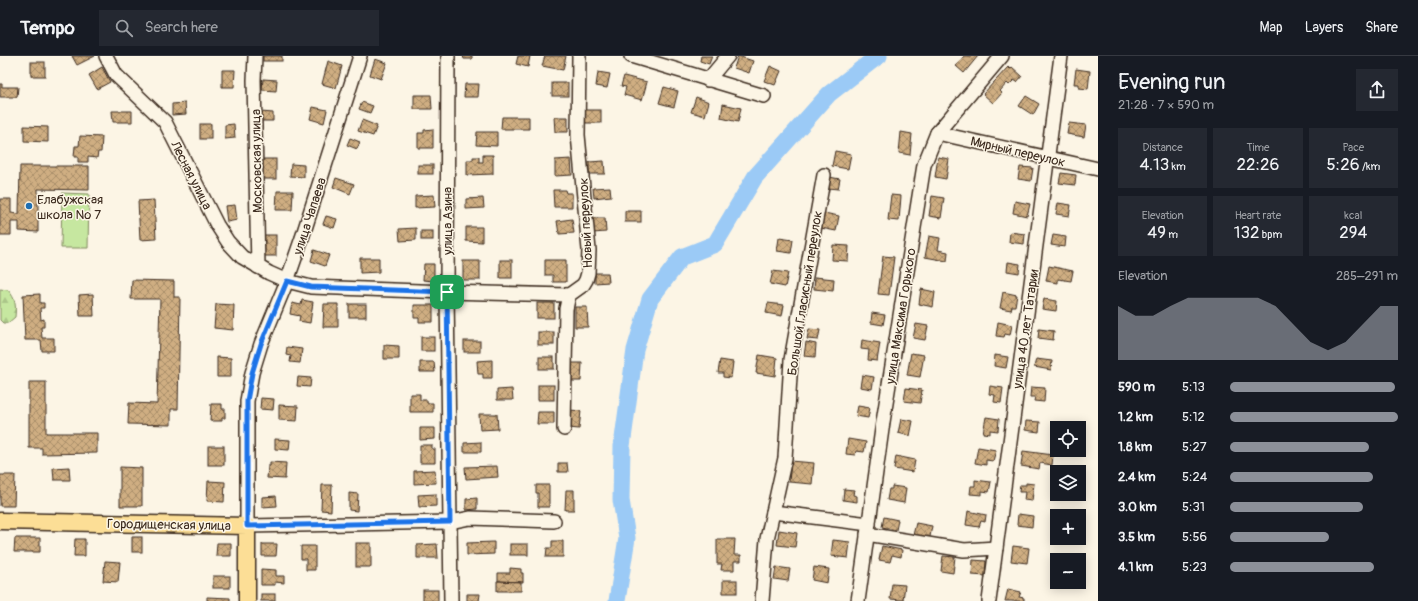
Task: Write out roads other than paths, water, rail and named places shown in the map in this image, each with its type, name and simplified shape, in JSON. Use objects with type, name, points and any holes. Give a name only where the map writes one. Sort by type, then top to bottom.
[{"type":"main road","name":"Городищенская улица","points":[[0,521],[247,526]]},
{"type":"main road","points":[[247,526],[247,601]]},
{"type":"street","name":"Лесная улица","points":[[106,56],[116,75],[165,122],[217,225],[228,242],[242,257],[269,273],[287,281],[311,287],[569,295]]},
{"type":"street","name":"Московская улица","points":[[255,56],[254,80],[258,267]]},
{"type":"street","name":"улица Чапаева","points":[[247,526],[247,401],[252,373],[261,344],[287,281],[302,238],[360,56]]},
{"type":"street","name":"улица Азина","points":[[448,56],[447,292],[451,601]]},
{"type":"street","name":"Новый переулок","points":[[569,295],[583,285],[588,274],[589,250],[578,135],[579,56]]},
{"type":"street","points":[[631,56],[649,58],[708,80],[764,96]]},
{"type":"street","points":[[708,80],[728,56]]},
{"type":"street","name":"улица Максима Горького","points":[[858,601],[884,414],[924,165],[937,133],[1002,56]]},
{"type":"street","name":"улица 40 лет Татарии","points":[[989,601],[1061,56]]},
{"type":"street","name":"Мирный переулок","points":[[937,133],[1098,169]]},
{"type":"street","name":"Большой Гласисный переулок","points":[[762,601],[767,539],[785,458],[791,360],[824,175]]},
{"type":"street","points":[[564,429],[566,309],[569,295]]},
{"type":"street","points":[[773,512],[868,529],[964,550],[996,548]]},
{"type":"street","name":"Городищенская улица","points":[[247,526],[450,522],[470,518],[554,521]]},
{"type":"waterway","points":[[617,601],[627,538],[621,500],[622,446],[635,350],[650,299],[682,257],[715,244],[755,177],[829,94],[879,56]]},
{"type":"place","name":"Елабужская школа № 7","points":[[29,206]]}]
